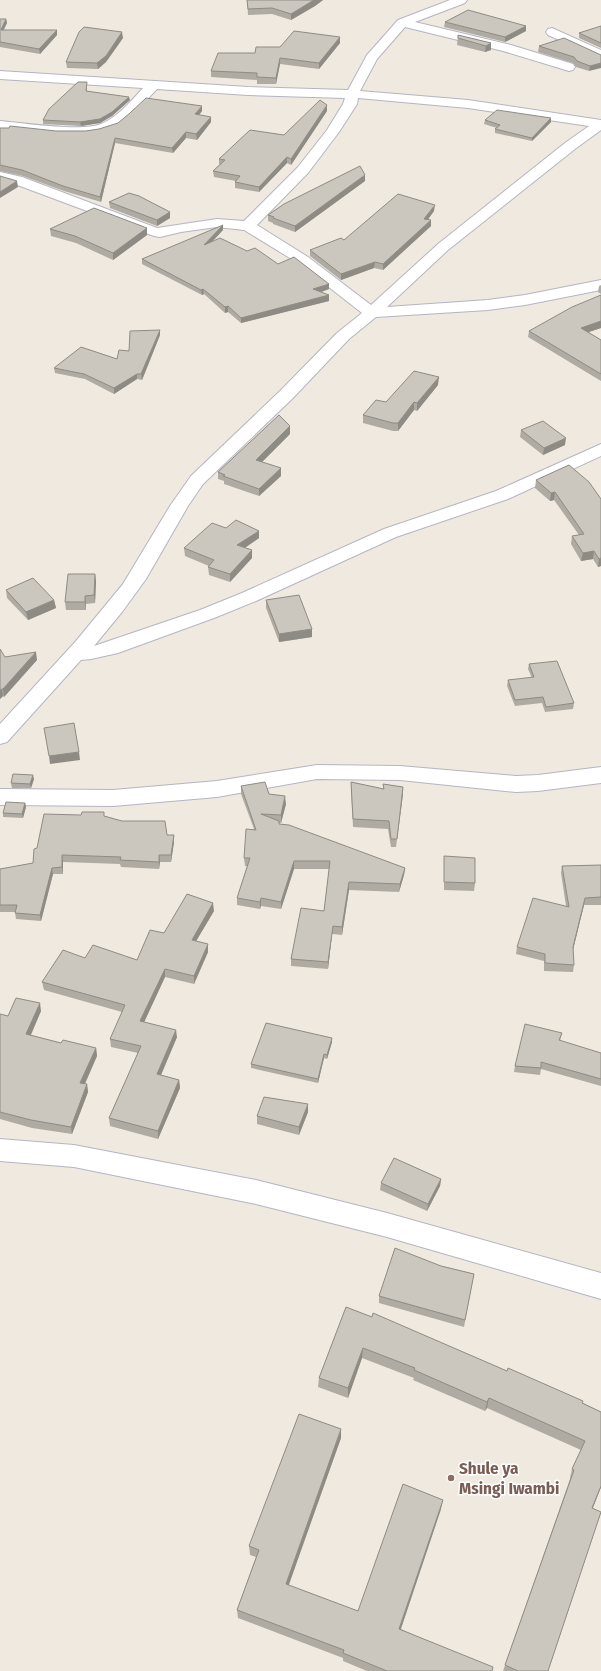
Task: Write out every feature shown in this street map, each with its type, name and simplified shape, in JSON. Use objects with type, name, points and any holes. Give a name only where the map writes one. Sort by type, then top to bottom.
[{"type":"street","points":[[248,226],[303,170],[332,132],[350,104],[352,94],[371,58],[402,23],[461,0]]},
{"type":"street","points":[[402,23],[506,48],[569,66]]},
{"type":"street","points":[[552,32],[601,55]]},
{"type":"street","points":[[0,75],[248,91],[352,94],[468,104],[600,124]]},
{"type":"street","points":[[0,125],[22,128],[91,130],[105,128],[123,115],[154,84]]},
{"type":"street","points":[[0,737],[75,654],[130,588],[144,567],[187,492],[197,480],[286,394],[343,336],[372,313],[443,248],[570,146],[600,124]]},
{"type":"street","points":[[0,176],[17,180],[154,232],[160,233],[181,228],[217,223],[248,226],[303,260],[372,313],[488,305],[525,300],[601,285]]},
{"type":"street","points":[[75,654],[91,653],[111,648],[207,614],[249,597],[390,533],[502,494],[601,449]]},
{"type":"street","points":[[0,797],[113,798],[217,789],[317,772],[400,773],[516,784],[538,783],[601,775]]},
{"type":"street","points":[[0,1150],[74,1156],[256,1192],[402,1229],[601,1286]]},
{"type":"building","points":[[247,0],[314,0],[291,14],[272,8],[248,9]]},
{"type":"building","points":[[468,10],[526,26],[505,37],[445,22]]},
{"type":"building","points":[[0,19],[6,19],[1,30],[57,30],[39,49],[0,42]]},
{"type":"building","points":[[601,26],[601,43],[579,33]]},
{"type":"building","points":[[84,27],[122,32],[106,56],[97,63],[66,62],[79,32]]},
{"type":"building","points":[[294,31],[340,37],[319,63],[280,58],[276,78],[257,77],[257,73],[211,71],[218,53],[255,53],[256,47],[280,47]]},
{"type":"building","points":[[458,35],[491,43],[486,46],[458,38]]},
{"type":"building","points":[[564,38],[601,55],[601,63],[590,66],[577,61],[574,57],[539,46]]},
{"type":"building","points":[[78,82],[87,82],[86,91],[129,97],[112,112],[100,119],[80,122],[43,120],[49,109]]},
{"type":"building","points":[[146,98],[202,106],[195,114],[211,117],[196,134],[186,132],[172,148],[115,138],[100,197],[63,186],[22,170],[0,165],[0,128],[9,128],[10,126],[56,131],[86,131],[99,129],[118,123]]},
{"type":"building","points":[[320,100],[327,105],[291,159],[287,157],[259,187],[235,182],[240,176],[213,171],[225,160],[219,159],[250,130],[284,135]]},
{"type":"building","points":[[497,110],[551,118],[532,138],[495,129],[500,125],[485,120]]},
{"type":"building","points":[[360,166],[365,175],[295,226],[268,215],[284,204]]},
{"type":"building","points":[[0,176],[17,181],[0,192]]},
{"type":"building","points":[[129,193],[139,196],[170,212],[157,220],[109,202]]},
{"type":"building","points":[[398,194],[435,205],[424,219],[431,220],[383,264],[375,262],[341,274],[310,250],[341,238],[344,240]]},
{"type":"building","points":[[94,208],[147,228],[113,253],[75,236],[50,229]]},
{"type":"building","points":[[223,225],[204,245],[220,238],[247,251],[255,248],[278,264],[294,257],[329,284],[313,289],[329,295],[241,318],[228,306],[225,307],[203,289],[201,290],[142,259]]},
{"type":"building","points":[[601,295],[601,321],[581,328],[601,340],[601,374],[529,331],[572,307]]},
{"type":"building","points":[[160,330],[141,374],[137,374],[114,388],[84,374],[54,368],[81,347],[117,359],[119,350],[129,351],[130,331]]},
{"type":"building","points":[[414,371],[439,377],[417,403],[414,402],[398,423],[363,415],[376,400],[386,402]]},
{"type":"building","points":[[279,415],[290,426],[256,460],[281,468],[259,489],[223,476],[225,475],[218,472]]},
{"type":"building","points":[[543,421],[566,438],[544,448],[521,430]]},
{"type":"building","points":[[569,465],[589,482],[601,499],[601,558],[599,559],[594,551],[583,553],[572,536],[584,534],[555,492],[551,493],[536,480]]},
{"type":"building","points":[[236,520],[259,531],[237,545],[252,550],[230,574],[208,567],[214,560],[184,548],[212,523],[226,528]]},
{"type":"building","points":[[68,574],[95,574],[94,595],[85,596],[85,602],[65,602]]},
{"type":"building","points":[[33,578],[54,600],[26,612],[6,590]]},
{"type":"building","points":[[299,595],[312,629],[279,634],[266,600]]},
{"type":"building","points":[[0,649],[5,657],[36,652],[3,689],[0,690]]},
{"type":"building","points":[[557,661],[574,703],[546,707],[543,697],[515,700],[508,680],[534,677],[529,664]]},
{"type":"building","points":[[74,723],[79,752],[49,756],[44,728]]},
{"type":"building","points":[[13,774],[33,775],[30,784],[11,783]]},
{"type":"building","points":[[265,782],[269,794],[285,796],[281,815],[261,814],[279,821],[279,824],[289,825],[405,868],[400,884],[349,882],[342,927],[333,926],[328,962],[291,959],[301,908],[324,911],[330,861],[294,861],[281,902],[261,898],[260,902],[237,898],[250,858],[244,858],[246,829],[256,830],[241,786]]},
{"type":"building","points":[[351,782],[384,789],[383,784],[403,787],[397,839],[391,839],[389,821],[353,819]]},
{"type":"building","points":[[6,802],[25,803],[22,814],[3,813]]},
{"type":"building","points":[[82,812],[104,812],[104,816],[122,821],[165,821],[167,835],[174,835],[171,855],[159,855],[159,862],[120,860],[121,857],[62,855],[62,867],[52,868],[40,915],[15,913],[17,905],[0,905],[0,869],[33,863],[34,849],[37,848],[44,814],[81,815]]},
{"type":"building","points":[[444,856],[475,858],[475,883],[444,882]]},
{"type":"building","points":[[601,865],[601,897],[585,898],[573,947],[574,965],[545,963],[545,954],[517,947],[533,898],[569,907],[562,866]]},
{"type":"building","points":[[187,894],[213,903],[192,940],[208,944],[194,976],[165,969],[140,1021],[176,1030],[157,1074],[179,1080],[158,1131],[109,1118],[141,1046],[110,1039],[125,1005],[42,982],[63,950],[85,958],[93,945],[137,960],[150,930],[164,933]]},
{"type":"building","points":[[16,998],[40,1003],[26,1034],[61,1043],[63,1040],[96,1048],[80,1083],[87,1084],[71,1127],[31,1120],[0,1112],[0,1014],[8,1016]]},
{"type":"building","points":[[266,1023],[332,1038],[327,1055],[324,1054],[318,1079],[251,1064]]},
{"type":"building","points":[[525,1024],[562,1033],[559,1040],[601,1053],[601,1079],[541,1062],[541,1068],[515,1066]]},
{"type":"building","points":[[264,1097],[308,1104],[299,1127],[257,1116]]},
{"type":"building","points":[[394,1158],[441,1179],[428,1204],[381,1183]]},
{"type":"building","points":[[395,1248],[441,1266],[474,1274],[465,1320],[379,1296]]},
{"type":"building","points":[[346,1307],[372,1317],[373,1313],[507,1371],[508,1368],[583,1401],[582,1403],[601,1412],[601,1486],[592,1508],[601,1512],[548,1671],[518,1671],[505,1665],[574,1470],[572,1469],[585,1441],[489,1398],[487,1402],[414,1370],[415,1368],[363,1348],[348,1388],[319,1378]]},
{"type":"building","points":[[299,1414],[341,1429],[286,1584],[358,1611],[403,1484],[443,1500],[399,1629],[493,1667],[492,1671],[387,1671],[343,1653],[344,1650],[237,1610],[259,1550],[249,1546]]},
{"type":"place","name":"Shule ya Msingi Iwambi","points":[[451,1478]]}]
